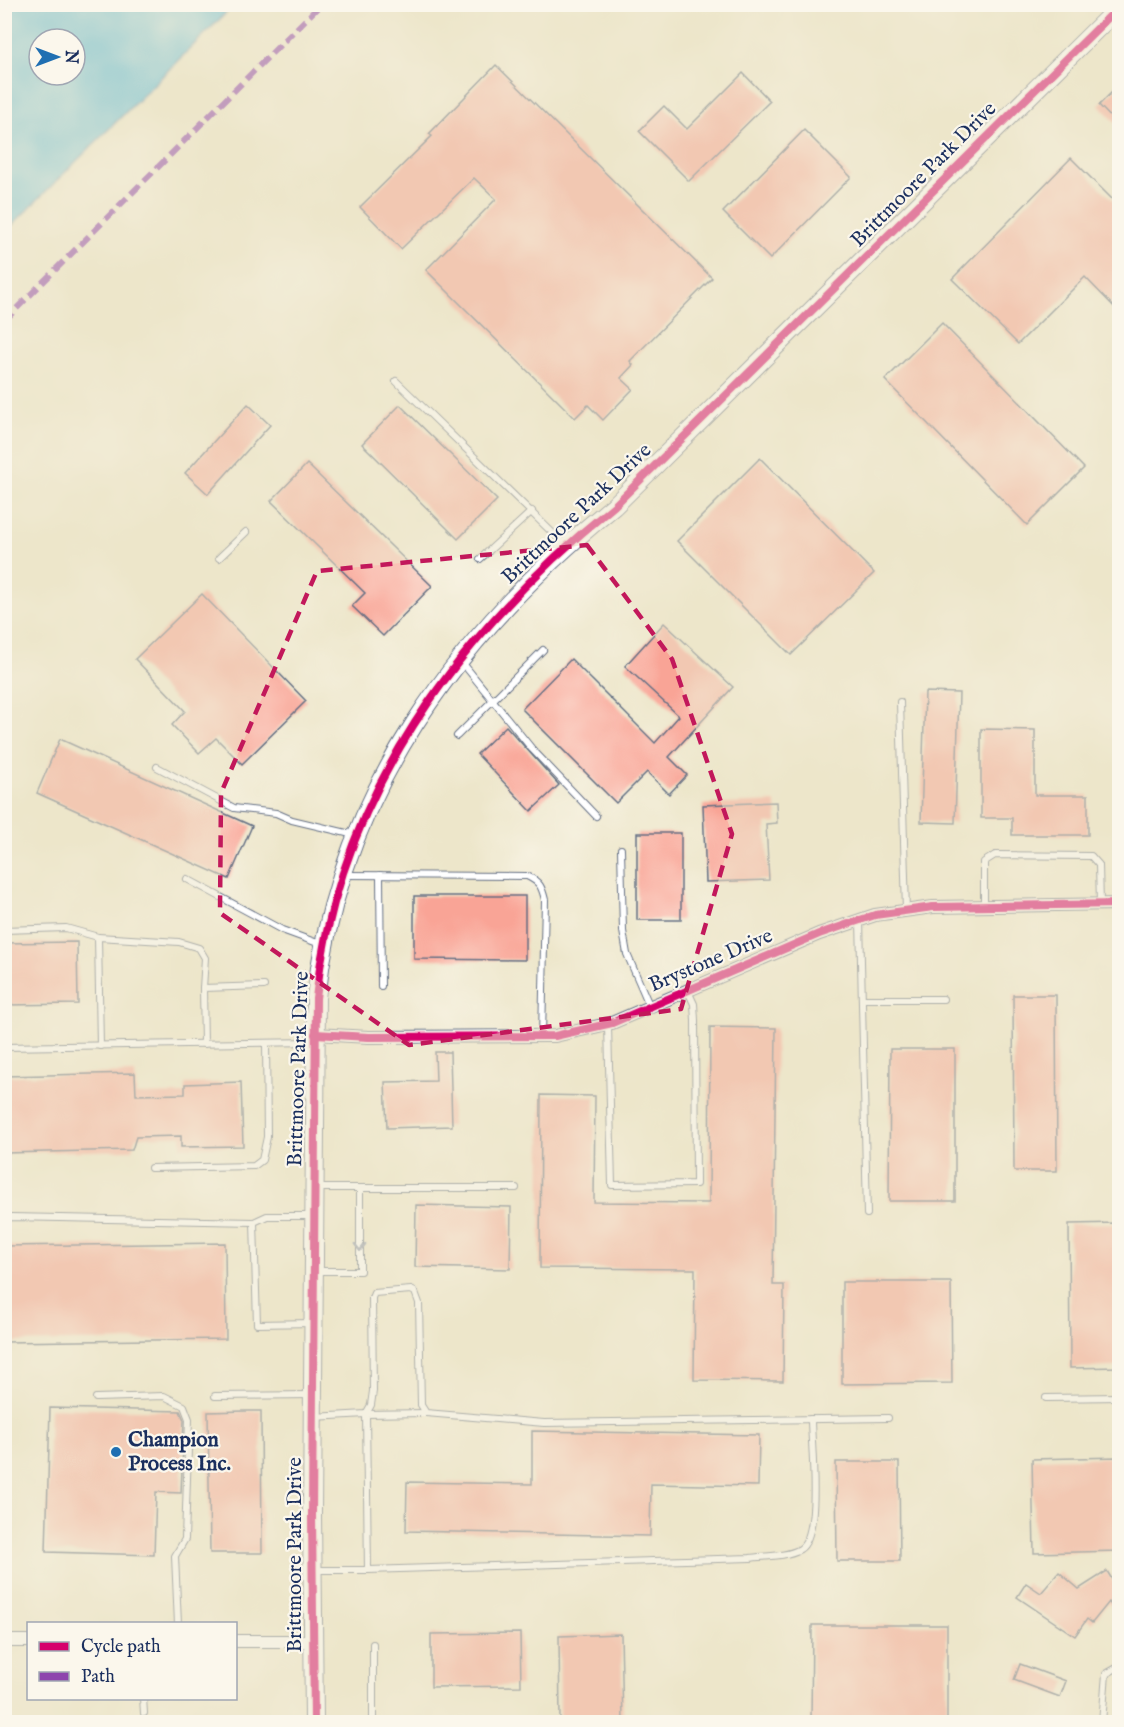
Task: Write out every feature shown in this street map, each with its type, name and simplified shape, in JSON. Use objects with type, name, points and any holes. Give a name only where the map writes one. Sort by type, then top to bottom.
[{"type":"street","name":"Brittmoore Park Drive","points":[[315,1722],[313,1271],[316,998],[324,945],[341,875],[355,835],[413,723],[461,661],[525,585],[566,546],[614,506],[1119,6]]},
{"type":"street","name":"Brystone Drive","points":[[315,1038],[542,1037],[608,1025],[819,934],[875,915],[933,907],[1119,904]]},
{"type":"street","points":[[4,1641],[27,1641]]},
{"type":"street","points":[[237,1641],[313,1641]]},
{"type":"lane","points":[[396,381],[566,546]]},
{"type":"lane","points":[[480,559],[532,512]]},
{"type":"lane","points":[[219,558],[246,532]]},
{"type":"lane","points":[[456,736],[543,650]]},
{"type":"lane","points":[[461,661],[532,749],[596,816]]},
{"type":"lane","points":[[900,702],[906,911]]},
{"type":"lane","points":[[157,767],[234,808],[276,813],[292,820],[355,835]]},
{"type":"lane","points":[[621,849],[623,931],[627,954],[650,1007]]},
{"type":"lane","points":[[984,906],[984,862],[995,855],[1091,856],[1098,865],[1100,904]]},
{"type":"lane","points":[[341,875],[527,876],[537,881],[543,888],[545,900],[542,1037]]},
{"type":"lane","points":[[380,875],[381,986]]},
{"type":"lane","points":[[187,879],[282,930],[324,945]]},
{"type":"lane","points":[[860,920],[867,1214]]},
{"type":"lane","points":[[4,930],[66,928],[98,937],[179,942],[199,948],[205,958],[204,1044]]},
{"type":"lane","points":[[98,937],[100,1046]]},
{"type":"lane","points":[[203,988],[264,986]]},
{"type":"lane","points":[[608,1025],[612,1185],[696,1184],[695,1020],[694,1004],[688,991]]},
{"type":"lane","points":[[863,999],[943,999]]},
{"type":"lane","points":[[4,1047],[266,1043],[315,1038]]},
{"type":"lane","points":[[151,1168],[254,1166],[262,1160],[267,1137],[266,1043]]},
{"type":"lane","points":[[314,1188],[516,1188]]},
{"type":"lane","points":[[313,1271],[360,1271],[360,1188]]},
{"type":"lane","points":[[4,1220],[11,1216],[254,1222],[267,1216],[314,1216]]},
{"type":"lane","points":[[254,1222],[257,1324],[314,1323]]},
{"type":"lane","points":[[368,1570],[366,1414],[374,1391],[372,1298],[374,1293],[411,1290],[418,1298],[421,1405],[426,1413]]},
{"type":"lane","points":[[215,1396],[314,1395]]},
{"type":"lane","points":[[96,1398],[164,1396],[184,1406],[189,1419],[185,1539],[175,1556],[178,1622]]},
{"type":"lane","points":[[1046,1398],[1119,1397]]},
{"type":"lane","points":[[314,1417],[426,1413],[544,1423],[888,1418]]},
{"type":"lane","points":[[313,1570],[750,1558],[782,1555],[801,1549],[810,1538],[813,1517],[811,1419]]},
{"type":"lane","points":[[373,1722],[374,1644]]},
{"type":"lane","points":[[1102,1722],[1106,1674],[1119,1666]]},
{"type":"lane","points":[[143,1700],[144,1713]]},
{"type":"highlighted area","points":[[587,545],[672,659],[732,834],[681,1009],[409,1045],[220,913],[221,793],[317,571]]},
{"type":"water","points":[[5,4],[234,5],[5,232]]},
{"type":"building","points":[[496,65],[712,278],[630,361],[633,365],[621,378],[633,389],[603,420],[588,405],[575,418],[426,270],[496,199],[474,178],[401,249],[360,207],[432,136],[429,134]]},
{"type":"building","points":[[743,73],[770,101],[689,181],[639,131],[664,106],[687,129]]},
{"type":"building","points":[[1119,85],[1119,126],[1099,105]]},
{"type":"building","points":[[804,130],[851,177],[770,259],[723,212]]},
{"type":"building","points":[[1071,158],[1119,206],[1119,312],[1085,277],[1018,344],[952,279]]},
{"type":"building","points":[[942,323],[1084,468],[1027,525],[885,380]]},
{"type":"building","points":[[248,404],[270,425],[208,494],[185,473]]},
{"type":"building","points":[[400,405],[497,500],[458,539],[362,444]]},
{"type":"building","points":[[760,458],[874,573],[791,655],[677,541]]},
{"type":"building","points":[[307,464],[432,586],[383,636],[352,606],[365,593],[271,501]]},
{"type":"building","points":[[202,594],[306,701],[242,764],[216,738],[199,753],[172,725],[185,711],[135,659]]},
{"type":"building","points":[[664,623],[733,687],[669,757],[687,775],[669,794],[647,772],[616,803],[522,709],[571,659],[655,743],[679,716],[625,666]]},
{"type":"building","points":[[925,692],[959,693],[955,823],[921,822]]},
{"type":"building","points":[[506,726],[559,785],[531,811],[477,754]]},
{"type":"building","points":[[981,729],[1035,730],[1035,795],[1088,795],[1088,835],[1012,835],[1012,818],[981,818]]},
{"type":"building","points":[[60,739],[252,826],[229,879],[37,793]]},
{"type":"building","points":[[776,802],[777,823],[766,824],[769,880],[706,882],[703,805]]},
{"type":"building","points":[[637,833],[681,833],[681,920],[637,920]]},
{"type":"building","points":[[414,896],[525,896],[525,960],[414,959]]},
{"type":"building","points":[[77,942],[78,1004],[4,1005],[4,943]]},
{"type":"building","points":[[1013,995],[1056,995],[1057,1171],[1014,1171]]},
{"type":"building","points":[[710,1027],[776,1028],[773,1285],[784,1285],[783,1381],[694,1380],[695,1269],[540,1268],[541,1095],[595,1096],[594,1202],[709,1203]]},
{"type":"building","points":[[890,1049],[955,1049],[955,1201],[889,1201]]},
{"type":"building","points":[[435,1052],[450,1052],[452,1126],[387,1128],[385,1082],[436,1081]]},
{"type":"building","points":[[135,1073],[136,1095],[185,1094],[185,1084],[241,1082],[243,1146],[181,1147],[181,1136],[136,1137],[132,1150],[4,1153],[4,1076]]},
{"type":"building","points":[[416,1205],[511,1207],[510,1269],[415,1267]]},
{"type":"building","points":[[1119,1223],[1119,1367],[1070,1368],[1069,1224]]},
{"type":"building","points":[[225,1243],[226,1339],[4,1342],[4,1246]]},
{"type":"building","points":[[842,1282],[951,1282],[952,1383],[842,1384]]},
{"type":"building","name":"Champion Process Inc.","points":[[50,1408],[180,1411],[184,1420],[181,1493],[156,1492],[154,1555],[46,1552]]},
{"type":"building","points":[[261,1411],[262,1553],[210,1553],[208,1412]]},
{"type":"building","points":[[532,1431],[759,1435],[758,1486],[651,1484],[650,1536],[406,1531],[407,1482],[532,1484]]},
{"type":"building","points":[[1119,1457],[1119,1551],[1034,1553],[1032,1459]]},
{"type":"building","points":[[836,1462],[899,1462],[900,1561],[837,1561]]},
{"type":"building","points":[[1107,1571],[1119,1591],[1119,1617],[1109,1602],[1092,1623],[1087,1619],[1075,1636],[1017,1597],[1026,1583],[1041,1593],[1059,1572],[1079,1589]]},
{"type":"building","points":[[812,1625],[947,1625],[947,1722],[811,1722]]},
{"type":"building","points":[[520,1633],[521,1686],[431,1687],[431,1634]]},
{"type":"building","points":[[621,1634],[623,1722],[560,1722],[559,1636]]},
{"type":"building","points":[[1020,1664],[1066,1681],[1060,1697],[1014,1680]]},
{"type":"marked path","points":[[4,321],[321,4]]},
{"type":"cycle path","points":[[314,1722],[312,1514],[316,998],[329,923],[350,853],[379,786],[415,723],[457,663],[505,607],[558,555],[614,506],[1120,6]]},
{"type":"cycle path","points":[[315,1034],[369,1037],[555,1036],[612,1023],[819,934],[875,915],[933,907],[1120,904]]},
{"type":"place","name":"Champion Process Inc.","points":[[116,1452]]}]
